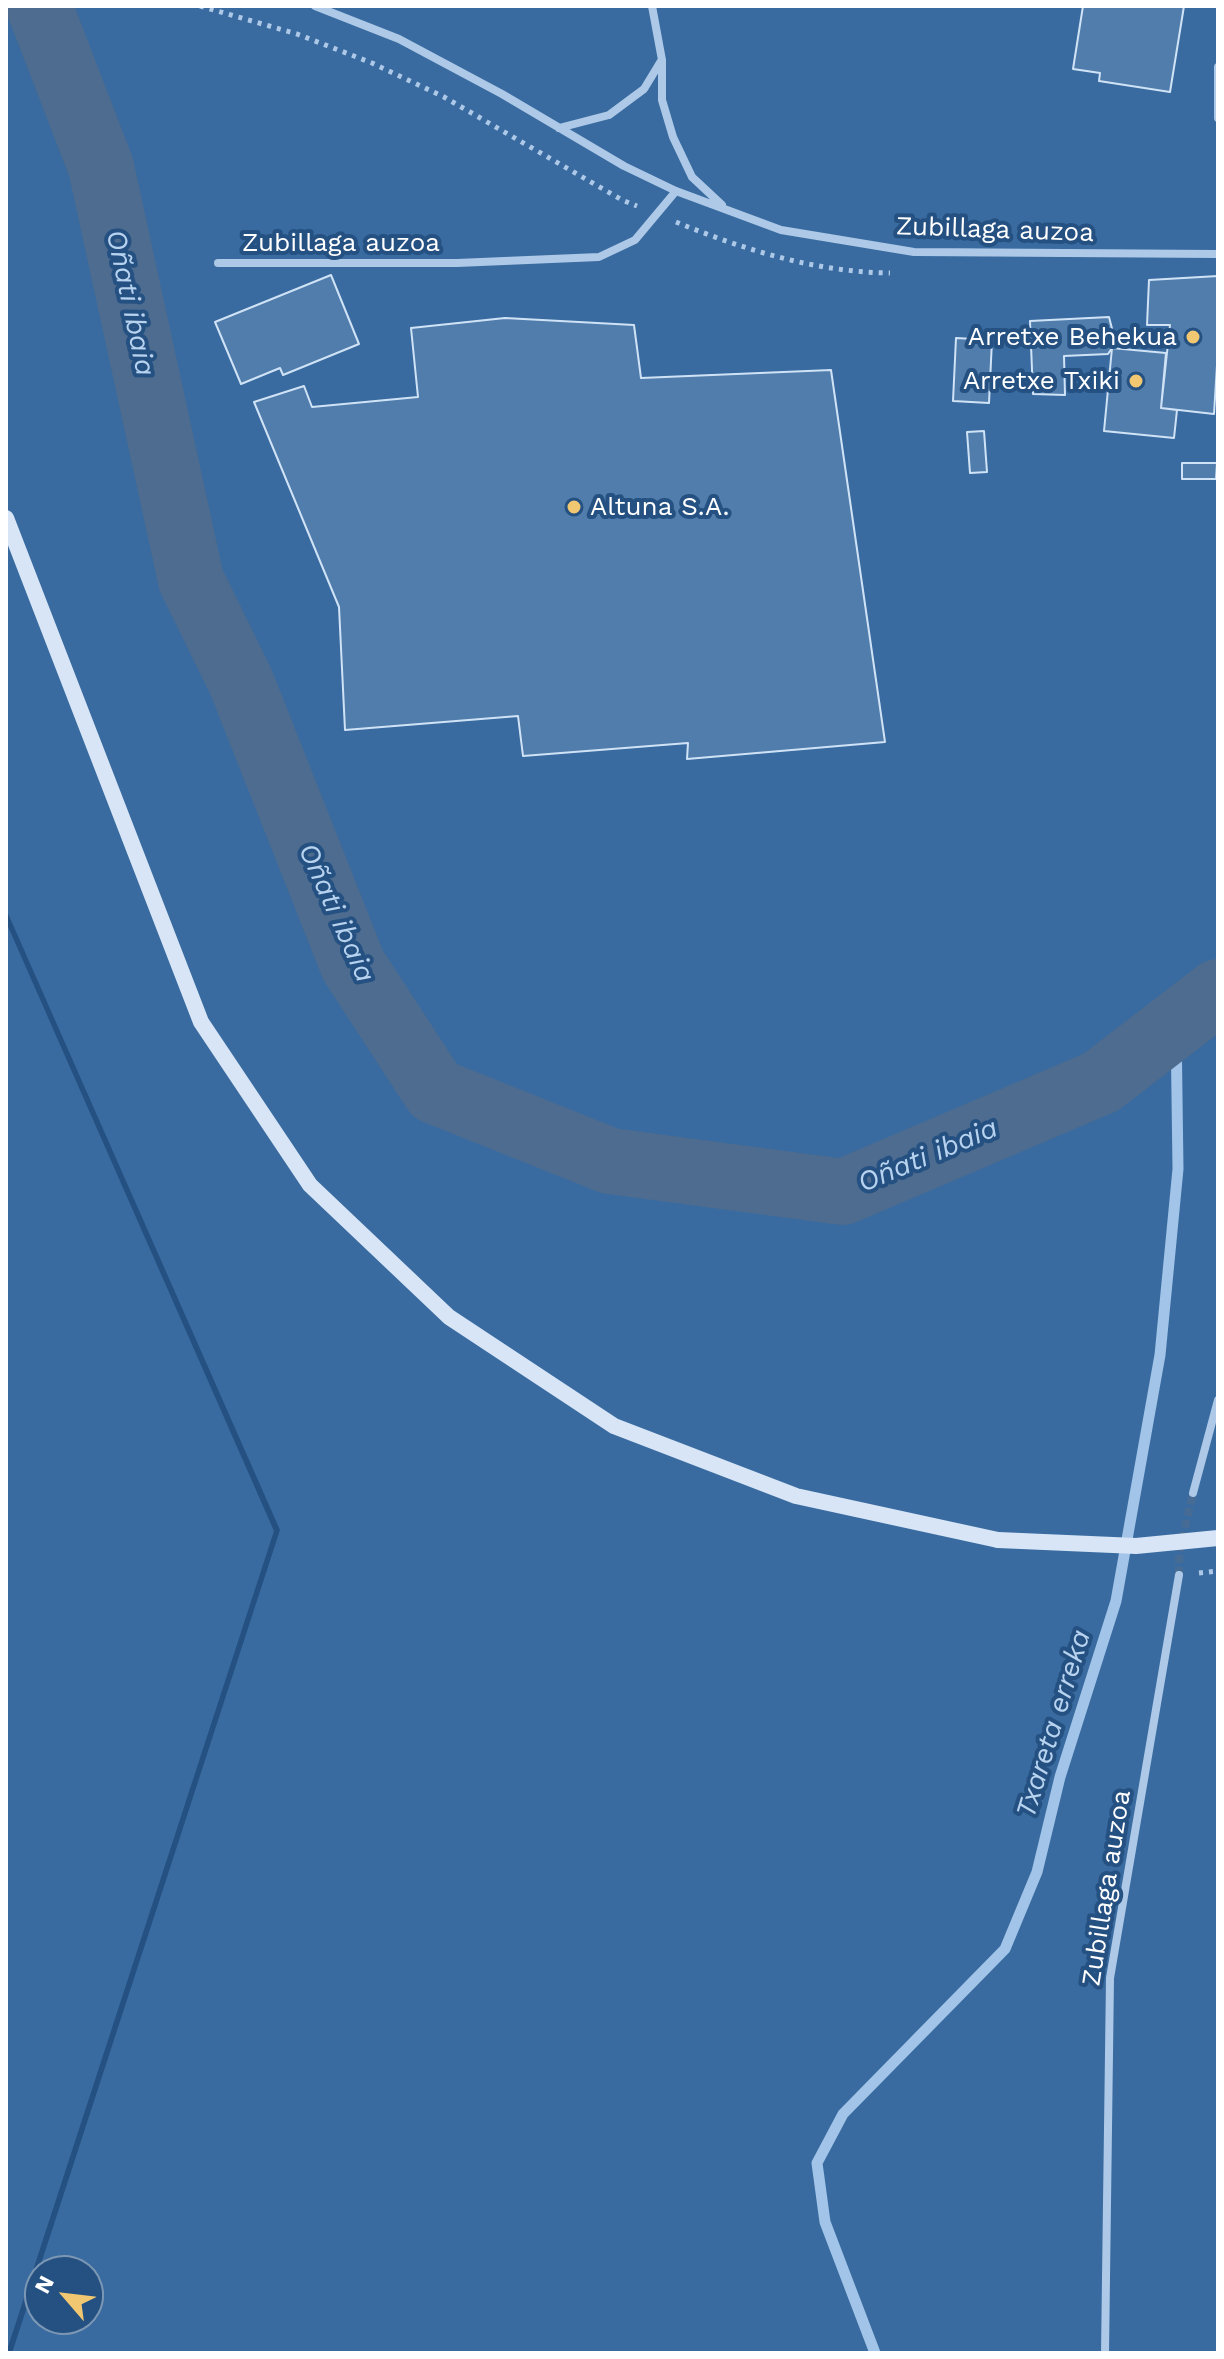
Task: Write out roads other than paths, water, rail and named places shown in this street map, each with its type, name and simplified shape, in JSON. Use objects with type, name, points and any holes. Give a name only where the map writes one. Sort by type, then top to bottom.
[{"type":"main road","points":[[6,518],[201,1022],[310,1185],[449,1317],[614,1426],[796,1496],[998,1540],[1136,1546],[1218,1538]]},
{"type":"street","name":"Zubillaga auzoa","points":[[315,6],[399,39],[502,94],[624,166],[676,191],[781,230],[914,252],[1218,254]]},
{"type":"street","name":"Zubillaga auzoa","points":[[652,6],[662,60],[662,100],[673,137],[692,177],[727,210]]},
{"type":"street","points":[[559,128],[609,115],[644,89],[662,60]]},
{"type":"street","points":[[1218,67],[1218,118]]},
{"type":"street","name":"Zubillaga auzoa","points":[[218,263],[457,263],[599,257],[635,240],[676,191]]},
{"type":"street","points":[[1193,1493],[1218,1400]]},
{"type":"street","name":"Zubillaga auzoa","points":[[1105,2353],[1110,1978],[1179,1575]]},
{"type":"waterway","name":"Oñati ibaia","points":[[39,6],[101,167],[191,580],[241,682],[353,965],[435,1091],[610,1161],[843,1192],[1101,1082],[1218,992]]},
{"type":"waterway","name":"Txareta erreka","points":[[875,2353],[825,2222],[817,2163],[843,2114],[1005,1949],[1037,1872],[1060,1777],[1116,1601],[1160,1355],[1178,1169],[1176,1024]]},
{"type":"tunnel","points":[[1179,1575],[1179,1554],[1193,1493]]},
{"type":"place","name":"Arretxe Behekua","points":[[1193,337]]},
{"type":"place","name":"Arretxe Txiki","points":[[1136,381]]},
{"type":"place","name":"Altuna S.A.","points":[[574,507]]}]
